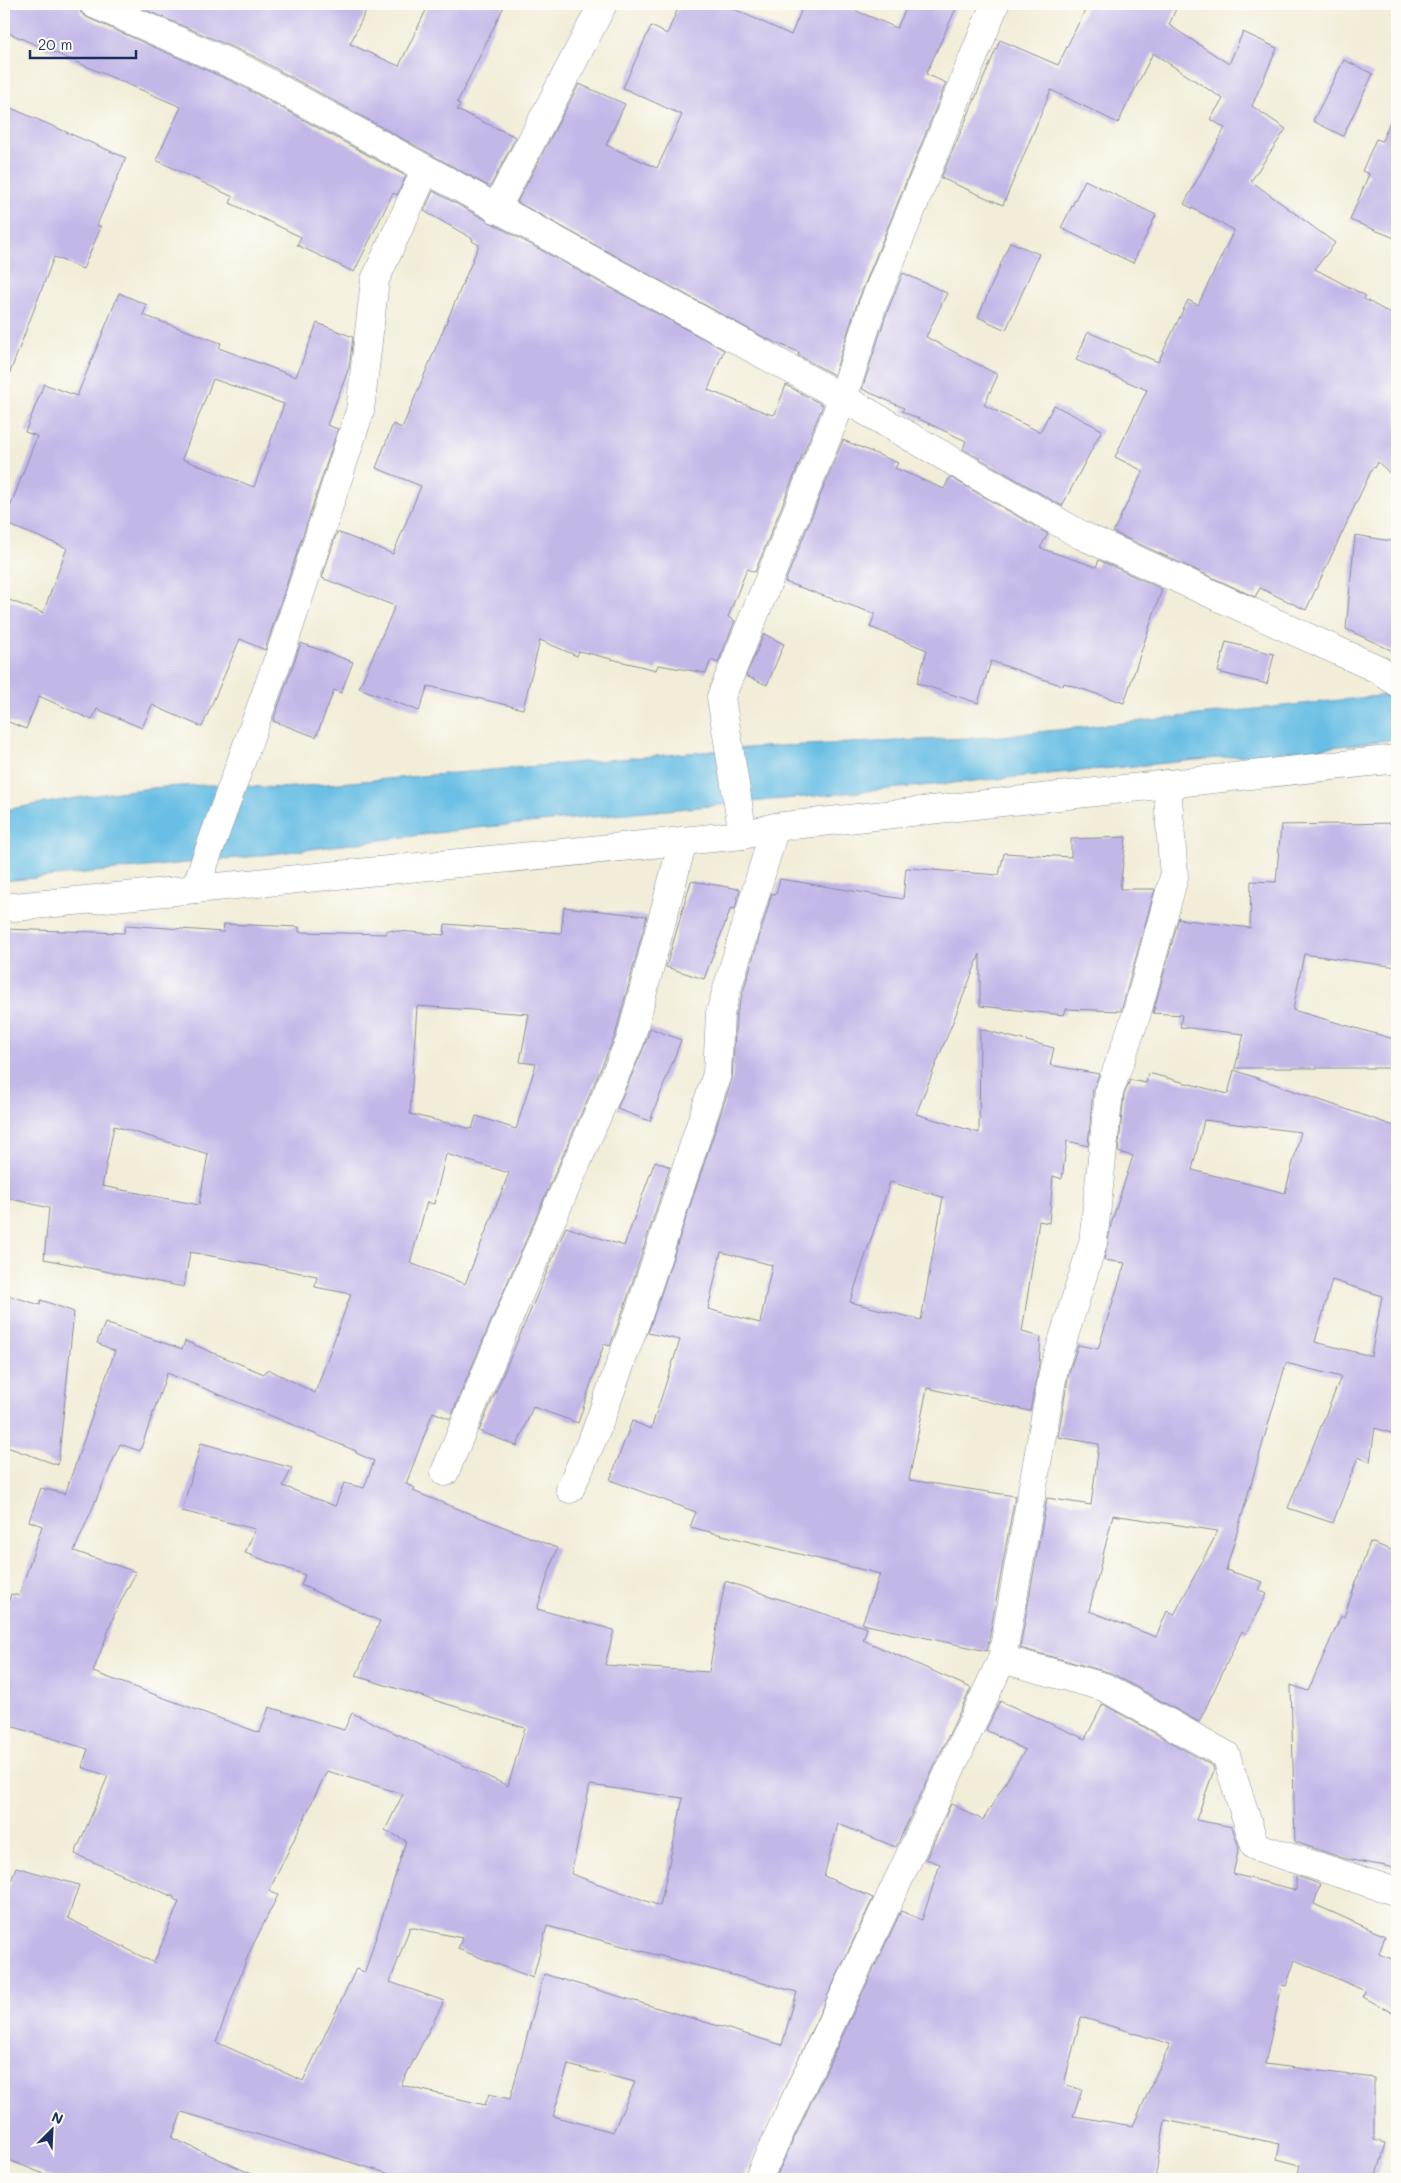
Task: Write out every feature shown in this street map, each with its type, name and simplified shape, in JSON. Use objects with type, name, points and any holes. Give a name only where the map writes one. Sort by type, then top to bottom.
[{"type":"street","points":[[496,209],[602,4]]},
{"type":"street","points":[[743,835],[721,697],[843,398],[872,307],[995,4]]},
{"type":"street","points":[[102,5],[245,70],[425,171],[843,398],[1080,535],[1389,676]]},
{"type":"street","points":[[195,889],[284,643],[360,411],[375,280],[425,171]]},
{"type":"street","points":[[4,908],[743,835],[775,827],[1397,759]]},
{"type":"street","points":[[758,2179],[1002,1659],[1054,1368],[1093,1243],[1109,1092],[1136,1016],[1174,877],[1167,784]]},
{"type":"street","points":[[570,1489],[596,1431],[641,1307],[717,1074],[720,1014],[775,827]]},
{"type":"street","points":[[445,1472],[516,1301],[630,1040],[683,841]]},
{"type":"street","points":[[1002,1659],[1104,1687],[1226,1755],[1255,1846],[1397,1892]]},
{"type":"water","points":[[1397,694],[1397,739],[1324,748],[476,828],[248,857],[4,881],[4,810],[108,793],[161,787],[221,785],[281,788],[759,747],[991,737]]},
{"type":"building","points":[[4,4],[79,4],[81,13],[88,18],[238,84],[406,176],[397,195],[393,193],[354,272],[297,245],[301,237],[230,203],[233,197],[156,160],[181,107],[4,31]]},
{"type":"building","points":[[132,4],[369,4],[350,44],[399,66],[429,4],[505,4],[457,103],[460,104],[457,110],[516,137],[490,187],[253,56]]},
{"type":"building","points":[[680,4],[723,4],[791,35],[804,4],[840,4],[897,28],[908,4],[958,4],[926,74],[946,83],[858,301],[834,375],[798,355],[799,352],[765,338],[517,202],[579,84],[625,104],[606,145],[657,168],[682,115],[623,88],[651,26],[667,34]]},
{"type":"building","points":[[1088,4],[1178,4],[1169,25],[1229,64],[1243,32],[1277,48],[1252,106],[1286,129],[1251,181],[1335,243],[1315,269],[1366,296],[1364,299],[1397,317],[1397,480],[1378,462],[1375,468],[1373,467],[1306,610],[1260,588],[1255,597],[1113,532],[1143,471],[1115,457],[1147,390],[1076,360],[1088,332],[1158,362],[1188,300],[1198,305],[1234,230],[1184,204],[1225,128],[1210,119],[1223,99],[1153,53],[1118,123],[1051,90],[1003,205],[941,178],[1000,40],[1058,65]]},
{"type":"building","points":[[1344,60],[1373,74],[1343,136],[1313,121]]},
{"type":"building","points":[[4,105],[126,158],[97,225],[101,227],[83,269],[54,257],[6,383],[4,382]]},
{"type":"building","points":[[1396,106],[1397,239],[1350,220],[1369,174],[1362,171],[1376,139],[1382,141]]},
{"type":"building","points":[[1085,180],[1156,215],[1133,263],[1061,228]]},
{"type":"building","points":[[433,191],[724,350],[708,390],[772,415],[775,414],[786,385],[823,405],[755,572],[747,569],[728,617],[735,621],[718,663],[711,660],[706,673],[658,665],[656,670],[579,651],[577,656],[540,640],[523,709],[428,686],[419,711],[359,688],[395,606],[322,578],[337,532],[393,554],[421,486],[376,468],[393,424],[402,428],[479,245],[472,241],[473,239],[424,211]]},
{"type":"building","points":[[1010,242],[1039,254],[1006,330],[978,317]]},
{"type":"building","points":[[903,273],[947,293],[926,337],[998,375],[984,405],[1040,432],[1054,405],[1102,430],[1062,506],[963,449],[966,441],[902,411],[904,408],[862,389],[887,312]]},
{"type":"building","points":[[119,293],[147,305],[143,315],[221,343],[219,348],[296,377],[317,323],[353,337],[349,368],[327,425],[338,429],[265,650],[240,639],[202,727],[152,705],[142,728],[97,709],[92,720],[39,696],[26,729],[4,720],[4,598],[43,613],[67,548],[4,523],[37,436],[25,432],[44,384],[77,396]],"holes":[[[213,379],[284,404],[254,487],[182,459]]]},
{"type":"building","points":[[843,440],[898,463],[895,468],[944,489],[950,477],[1048,534],[1040,548],[1096,567],[1099,560],[1162,589],[1124,703],[1064,683],[1063,686],[991,661],[978,703],[917,683],[927,650],[870,627],[875,614],[785,582]]},
{"type":"building","points":[[1355,535],[1397,542],[1397,653],[1346,629]]},
{"type":"building","points":[[764,634],[784,644],[767,685],[746,676]]},
{"type":"building","points":[[1226,642],[1274,654],[1267,684],[1218,672]]},
{"type":"building","points":[[301,643],[353,662],[341,693],[334,690],[316,737],[273,721]]},
{"type":"building","points":[[1397,823],[1397,967],[1304,954],[1293,1010],[1397,1040],[1397,1068],[1235,1068],[1244,1034],[1180,1027],[1182,1015],[1153,1013],[1179,917],[1179,919],[1250,928],[1251,881],[1276,882],[1281,825]]},
{"type":"building","points":[[1126,837],[1120,889],[1155,889],[1121,1011],[1066,1009],[1064,1015],[980,1006],[980,954],[916,1114],[979,1133],[980,1029],[1054,1048],[1050,1065],[1099,1074],[1093,1090],[1088,1146],[1067,1141],[1062,1179],[1053,1176],[1049,1223],[1039,1221],[1022,1332],[1041,1337],[1039,1364],[1030,1411],[927,1388],[909,1480],[1015,1496],[987,1651],[862,1624],[880,1574],[690,1527],[696,1512],[610,1480],[632,1421],[651,1429],[680,1340],[648,1333],[732,1079],[736,1016],[772,893],[776,894],[780,879],[903,899],[906,868],[999,875],[1004,853],[1071,857],[1071,839]],"holes":[[[890,1182],[943,1197],[921,1320],[850,1302]],[[721,1252],[772,1265],[760,1323],[708,1309]]]},
{"type":"building","points":[[691,881],[740,889],[735,909],[731,908],[704,979],[666,967]]},
{"type":"building","points":[[564,907],[647,916],[615,1036],[450,1419],[433,1412],[406,1484],[415,1488],[413,1491],[557,1548],[537,1609],[614,1630],[605,1665],[709,1672],[725,1581],[867,1628],[863,1640],[971,1688],[896,1847],[838,1824],[824,1876],[873,1898],[743,2179],[388,2179],[390,2174],[182,2112],[172,2138],[263,2179],[56,2179],[4,2158],[4,1902],[16,1867],[79,1885],[68,1918],[154,1963],[179,1902],[174,1897],[75,1854],[108,1776],[82,1767],[88,1749],[4,1724],[4,1616],[11,1594],[19,1596],[42,1526],[29,1521],[41,1488],[65,1494],[115,1351],[97,1343],[105,1323],[182,1349],[185,1341],[264,1374],[268,1369],[315,1393],[351,1294],[315,1287],[317,1276],[190,1252],[184,1287],[44,1259],[49,1208],[4,1197],[4,929],[124,933],[126,925],[223,932],[224,924],[299,927],[299,932],[386,934],[386,930],[444,935],[445,924],[561,933]],"holes":[[[417,1006],[529,1014],[520,1062],[536,1064],[516,1129],[476,1116],[472,1129],[410,1114]],[[114,1126],[208,1154],[199,1205],[102,1186]],[[446,1154],[509,1173],[465,1284],[410,1263],[427,1202],[434,1204]],[[167,1373],[356,1451],[356,1453],[374,1461],[364,1488],[344,1483],[335,1506],[283,1486],[292,1468],[201,1443],[182,1511],[255,1529],[245,1553],[305,1575],[301,1585],[380,1621],[356,1676],[525,1728],[508,1786],[352,1713],[344,1730],[269,1707],[260,1733],[93,1672],[115,1613],[136,1572],[74,1551],[120,1444],[140,1451]],[[327,1771],[403,1794],[385,1830],[406,1841],[365,1972],[356,1969],[303,2081],[216,2042],[249,1953],[278,1895],[269,1891]],[[590,1785],[683,1798],[660,1906],[571,1874]],[[547,1926],[797,1992],[782,2045],[544,1974],[510,2099],[489,2094],[485,2105],[401,2085],[444,2001],[390,1982],[410,1927],[462,1938],[458,1949],[533,1978]],[[568,2065],[635,2082],[613,2132],[553,2116]]]},
{"type":"building","points":[[650,1028],[681,1040],[650,1121],[617,1109],[644,1047]]},
{"type":"building","points":[[1234,1070],[1397,1127],[1397,1435],[1375,1428],[1370,1462],[1358,1457],[1333,1523],[1288,1508],[1341,1377],[1286,1363],[1226,1570],[1263,1582],[1259,1590],[1267,1594],[1246,1634],[1242,1631],[1199,1722],[1111,1673],[1020,1648],[1047,1498],[1091,1505],[1099,1444],[1058,1437],[1069,1372],[1078,1345],[1098,1349],[1125,1263],[1104,1260],[1111,1224],[1133,1156],[1118,1152],[1124,1095],[1130,1080],[1146,1083],[1148,1073],[1228,1094]],"holes":[[[1204,1120],[1301,1132],[1285,1193],[1192,1170]],[[1332,1280],[1382,1296],[1371,1356],[1315,1342]],[[1113,1515],[1218,1531],[1174,1615],[1167,1611],[1156,1637],[1089,1611]]]},
{"type":"building","points":[[655,1161],[670,1167],[626,1302],[610,1346],[604,1344],[578,1423],[533,1407],[517,1446],[479,1431],[566,1227],[624,1246]]},
{"type":"building","points":[[4,1294],[40,1305],[41,1300],[74,1312],[58,1465],[4,1446]]},
{"type":"building","points":[[1370,1542],[1397,1552],[1397,1868],[1346,1859],[1295,1842],[1291,1685],[1308,1691],[1341,1616],[1344,1617]]},
{"type":"building","points":[[1000,1701],[1085,1739],[1103,1704],[1213,1766],[1214,1770],[1196,1820],[1232,1827],[1239,1848],[1233,1874],[1296,1890],[1296,1876],[1320,1884],[1314,1904],[1385,1936],[1379,1954],[1397,1961],[1397,2015],[1363,1997],[1365,1991],[1295,1960],[1286,1986],[1282,1985],[1265,2064],[1374,2078],[1374,2140],[1386,2143],[1376,2179],[1297,2179],[1300,2165],[1277,2159],[1280,2144],[1165,2120],[1155,2179],[775,2179],[901,1911],[922,1920],[940,1864],[926,1859],[951,1804],[983,1820],[1025,1750],[986,1730]],"holes":[[[1081,2017],[1170,2044],[1133,2126],[1073,2116],[1082,2090],[1064,2084]]]}]
